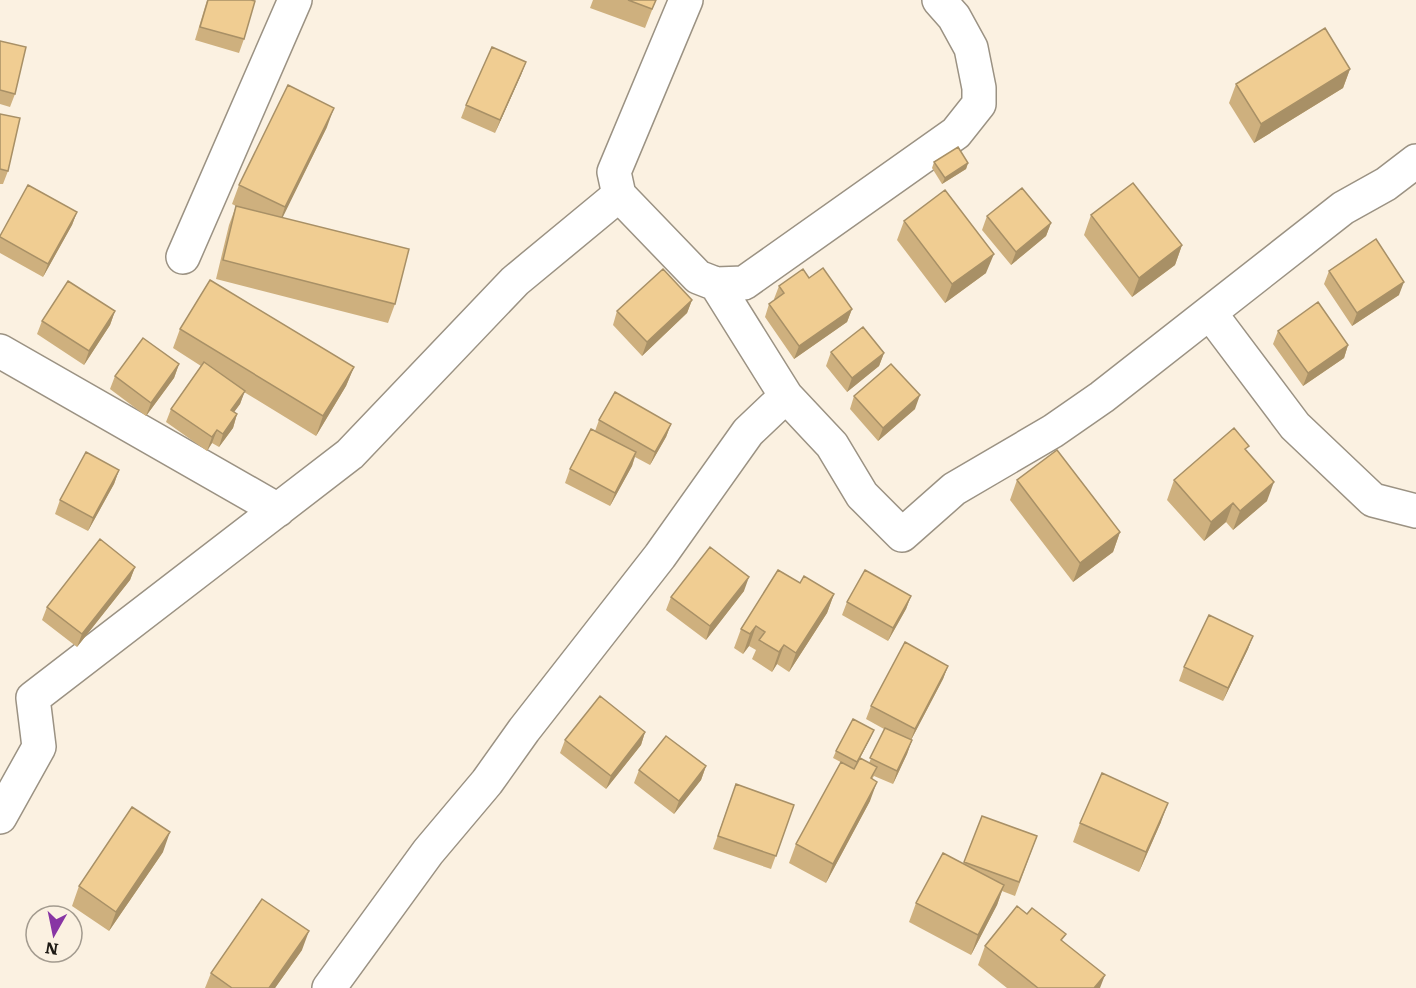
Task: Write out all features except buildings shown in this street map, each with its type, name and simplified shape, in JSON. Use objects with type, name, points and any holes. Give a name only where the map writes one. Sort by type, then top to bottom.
[{"type":"street","points":[[183,257],[295,0]]},
{"type":"street","points":[[686,0],[614,172],[619,195],[698,277],[716,284],[744,283],[956,133],[979,104],[979,88],[971,48],[954,17],[939,0]]},
{"type":"street","points":[[716,284],[786,396],[831,445],[862,495],[902,535],[954,489],[1053,430],[1102,397],[1258,276],[1288,249],[1343,208],[1386,184],[1416,161]]},
{"type":"street","points":[[0,817],[39,747],[33,698],[350,454],[514,281],[619,195]]},
{"type":"street","points":[[1210,313],[1296,426],[1373,500],[1416,510]]},
{"type":"street","points":[[0,351],[278,510]]},
{"type":"street","points":[[329,988],[428,852],[487,782],[524,730],[660,556],[748,432],[786,396]]}]
